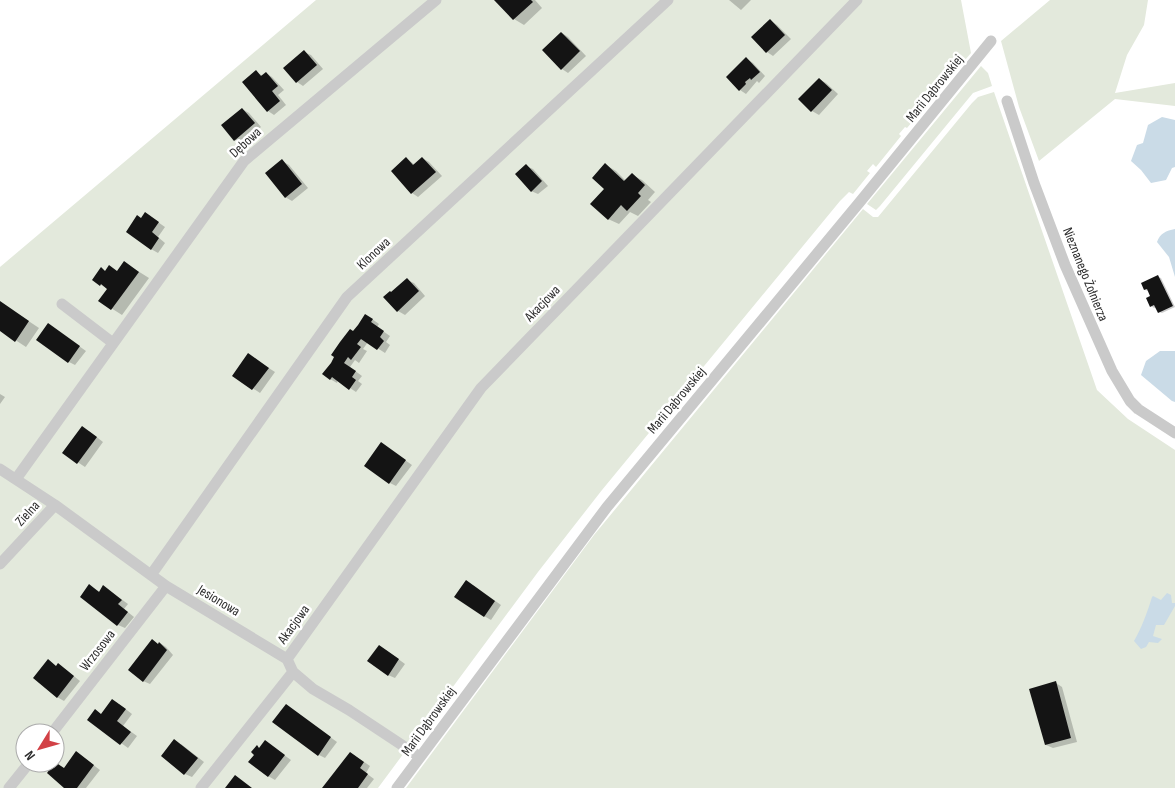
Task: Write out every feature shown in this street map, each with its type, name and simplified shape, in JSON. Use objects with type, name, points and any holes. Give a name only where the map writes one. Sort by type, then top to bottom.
[{"type":"street","name":"Dębowa","points":[[16,479],[244,161],[436,0]]},
{"type":"street","name":"Klonowa","points":[[151,575],[347,297],[668,0]]},
{"type":"street","name":"Akacjowa","points":[[287,659],[481,388],[857,0]]},
{"type":"street","name":"Marii Dąbrowskiej","points":[[397,788],[607,507],[991,41]]},
{"type":"street","name":"Nieznanego Żołnierza","points":[[1007,101],[1044,210],[1065,264],[1112,371],[1130,401],[1138,409],[1175,433]]},
{"type":"street","points":[[62,304],[113,343]]},
{"type":"street","name":"Jesionowa","points":[[0,469],[55,505],[166,586],[287,659]]},
{"type":"street","name":"Zielna","points":[[0,564],[55,505]]},
{"type":"street","name":"Wrzosowa","points":[[60,723],[166,586]]},
{"type":"street","points":[[287,659],[294,672],[314,689],[420,757]]},
{"type":"street","points":[[201,788],[294,672]]},
{"type":"street","points":[[9,788],[21,773]]},
{"type":"shaded area","points":[[316,0],[961,0],[971,53],[907,128],[905,127],[899,134],[901,136],[876,167],[873,164],[867,171],[870,173],[853,194],[849,192],[840,201],[602,490],[538,572],[378,788],[0,788],[0,267]]},
{"type":"shaded area","points":[[1050,0],[1148,0],[1144,25],[1127,55],[1115,93],[1175,83],[1175,106],[1115,99],[1039,161],[1019,107],[1001,41]]},
{"type":"shaded area","points":[[981,66],[988,73],[992,86],[973,93],[876,210],[867,204]]},
{"type":"shaded area","points":[[994,92],[1097,390],[1128,419],[1175,450],[1175,788],[406,788],[594,535],[863,209],[873,217],[878,217],[972,103],[978,97]]},
{"type":"water","points":[[1162,117],[1175,120],[1175,167],[1172,168],[1166,180],[1151,183],[1131,161],[1137,145],[1143,143],[1148,125]]},
{"type":"water","points":[[1175,229],[1175,277],[1169,257],[1157,242],[1164,233]]},
{"type":"water","points":[[1160,351],[1175,351],[1175,402],[1141,375],[1146,361]]},
{"type":"water","points":[[1167,593],[1171,595],[1172,603],[1175,603],[1175,606],[1164,625],[1156,625],[1153,636],[1162,639],[1158,643],[1149,642],[1146,647],[1141,649],[1134,641],[1152,597],[1161,600]]},
{"type":"building","points":[[494,0],[531,0],[533,2],[513,20]]},
{"type":"building","points":[[770,19],[785,35],[766,53],[751,37]]},
{"type":"building","points":[[561,32],[580,51],[561,70],[542,50]]},
{"type":"building","points":[[304,50],[317,65],[296,83],[283,68]]},
{"type":"building","points":[[746,57],[760,72],[751,80],[750,78],[745,82],[746,84],[739,91],[726,77]]},
{"type":"building","points":[[256,70],[261,76],[266,72],[278,86],[272,91],[280,101],[267,112],[242,82]]},
{"type":"building","points":[[819,78],[832,90],[811,112],[798,99]]},
{"type":"building","points":[[242,108],[255,123],[234,141],[221,125]]},
{"type":"building","points":[[406,157],[413,165],[422,157],[436,172],[411,194],[391,171]]},
{"type":"building","points":[[282,159],[302,184],[285,198],[265,173]]},
{"type":"building","points":[[605,163],[624,181],[632,173],[645,185],[638,193],[641,196],[627,211],[621,205],[608,220],[590,204],[604,189],[592,178]]},
{"type":"building","points":[[526,164],[542,181],[531,192],[515,174]]},
{"type":"building","points":[[145,212],[159,222],[152,232],[159,238],[151,250],[126,232],[137,215],[141,218]]},
{"type":"building","points":[[124,261],[139,272],[111,310],[98,301],[107,289],[92,280],[101,267],[105,271],[109,265],[117,271]]},
{"type":"building","points":[[1158,275],[1173,306],[1158,313],[1154,305],[1150,307],[1146,298],[1150,296],[1147,289],[1144,290],[1141,283]]},
{"type":"building","points":[[407,278],[419,291],[397,312],[383,297]]},
{"type":"building","points":[[0,301],[29,321],[15,342],[0,331]]},
{"type":"building","points":[[365,314],[373,319],[371,322],[384,331],[380,337],[384,341],[377,350],[361,339],[357,344],[361,347],[351,360],[348,357],[344,363],[356,371],[352,377],[356,380],[349,390],[332,377],[330,380],[322,374],[331,363],[334,357],[331,355],[340,342],[350,329],[353,331]]},
{"type":"building","points":[[48,323],[80,346],[68,363],[36,340]]},
{"type":"building","points":[[248,353],[269,368],[252,390],[232,376]]},
{"type":"building","points":[[82,426],[97,437],[77,464],[62,453]]},
{"type":"building","points":[[381,442],[406,460],[389,484],[364,466]]},
{"type":"building","points":[[466,580],[495,601],[484,617],[454,597]]},
{"type":"building","points":[[89,584],[99,592],[103,585],[122,600],[118,604],[128,612],[117,626],[80,597]]},
{"type":"building","points":[[152,639],[158,644],[159,642],[167,650],[143,682],[128,670]]},
{"type":"building","points":[[379,645],[399,659],[388,676],[367,661]]},
{"type":"building","points":[[48,659],[56,666],[58,663],[74,676],[57,698],[33,678]]},
{"type":"building","points":[[1056,681],[1071,738],[1045,745],[1029,689]]},
{"type":"building","points":[[112,699],[126,709],[117,721],[131,732],[120,745],[87,720],[95,709],[101,714]]},
{"type":"building","points":[[286,704],[331,737],[318,756],[272,722]]},
{"type":"building","points":[[174,739],[198,758],[184,775],[161,756]]},
{"type":"building","points":[[265,740],[285,755],[268,777],[248,762],[254,755],[251,752],[257,745],[259,748]]},
{"type":"building","points":[[76,751],[94,765],[77,788],[64,788],[47,773],[65,773],[65,767]]},
{"type":"building","points":[[350,752],[364,762],[360,768],[368,774],[358,788],[322,788]]},
{"type":"building","points":[[235,775],[252,788],[225,788]]}]
